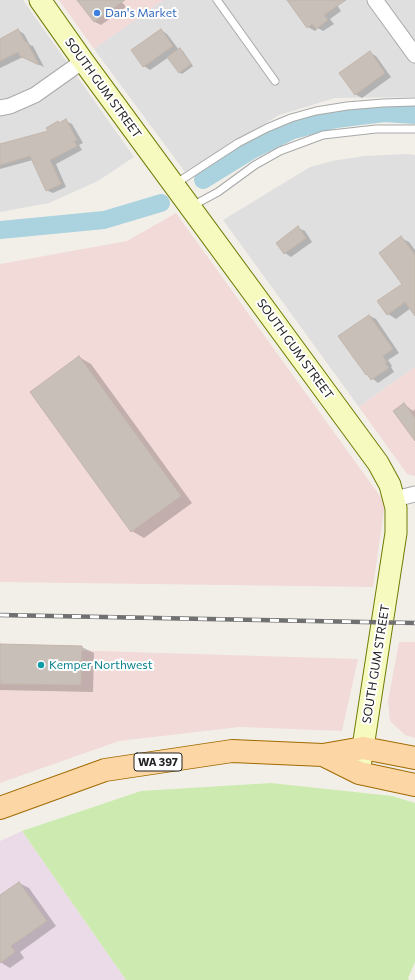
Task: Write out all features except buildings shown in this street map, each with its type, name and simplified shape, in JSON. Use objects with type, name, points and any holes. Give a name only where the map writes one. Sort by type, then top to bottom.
[{"type":"main road","name":"SOUTH GUM STREET","points":[[40,0],[387,477],[395,499],[397,516],[396,533],[359,773]]},
{"type":"main road","name":"WA 397","points":[[0,808],[105,770],[232,751],[323,755],[363,748],[415,758]]},
{"type":"main road","name":"WA 397","points":[[323,755],[359,773],[415,785]]},
{"type":"street","points":[[375,0],[415,55]]},
{"type":"street","points":[[0,108],[10,106],[35,94],[83,61]]},
{"type":"street","points":[[395,499],[415,494]]},
{"type":"lane","points":[[217,0],[276,81]]},
{"type":"lane","points":[[174,185],[238,143],[291,118],[316,111],[347,106],[415,102]]},
{"type":"lane","points":[[190,207],[218,192],[255,165],[280,151],[323,135],[376,129],[415,129]]},
{"type":"shaded area","points":[[0,0],[23,0],[134,157],[98,181],[49,203],[0,212]]},
{"type":"shaded area","points":[[59,0],[163,0],[94,49]]},
{"type":"shaded area","points":[[163,0],[415,0],[415,97],[335,98],[279,115],[185,172],[94,49]]},
{"type":"shaded area","points":[[415,155],[415,367],[359,407],[223,220],[310,167],[332,161],[364,156]]},
{"type":"shaded area","points":[[176,213],[385,503],[373,587],[0,582],[0,264],[127,241]]},
{"type":"shaded area","points":[[415,367],[414,476],[407,474],[359,407]]},
{"type":"shaded area","points":[[399,642],[415,642],[415,738],[405,735],[390,721],[388,701]]},
{"type":"shaded area","points":[[0,648],[358,659],[342,731],[240,727],[119,741],[0,783]]},
{"type":"shaded area","points":[[22,831],[126,980],[0,980],[0,841]]},
{"type":"green space","points":[[271,783],[392,796],[415,803],[415,962],[408,978],[409,980],[126,980],[22,831],[141,791]]},
{"type":"waterway","points":[[203,180],[250,151],[293,130],[336,119],[384,113],[415,115]]},
{"type":"waterway","points":[[0,230],[104,220],[161,203]]},
{"type":"railway","points":[[0,615],[415,623]]},
{"type":"place","name":"Dan's Market","points":[[97,13]]},
{"type":"place","name":"Kemper Northwest","points":[[41,665]]}]
